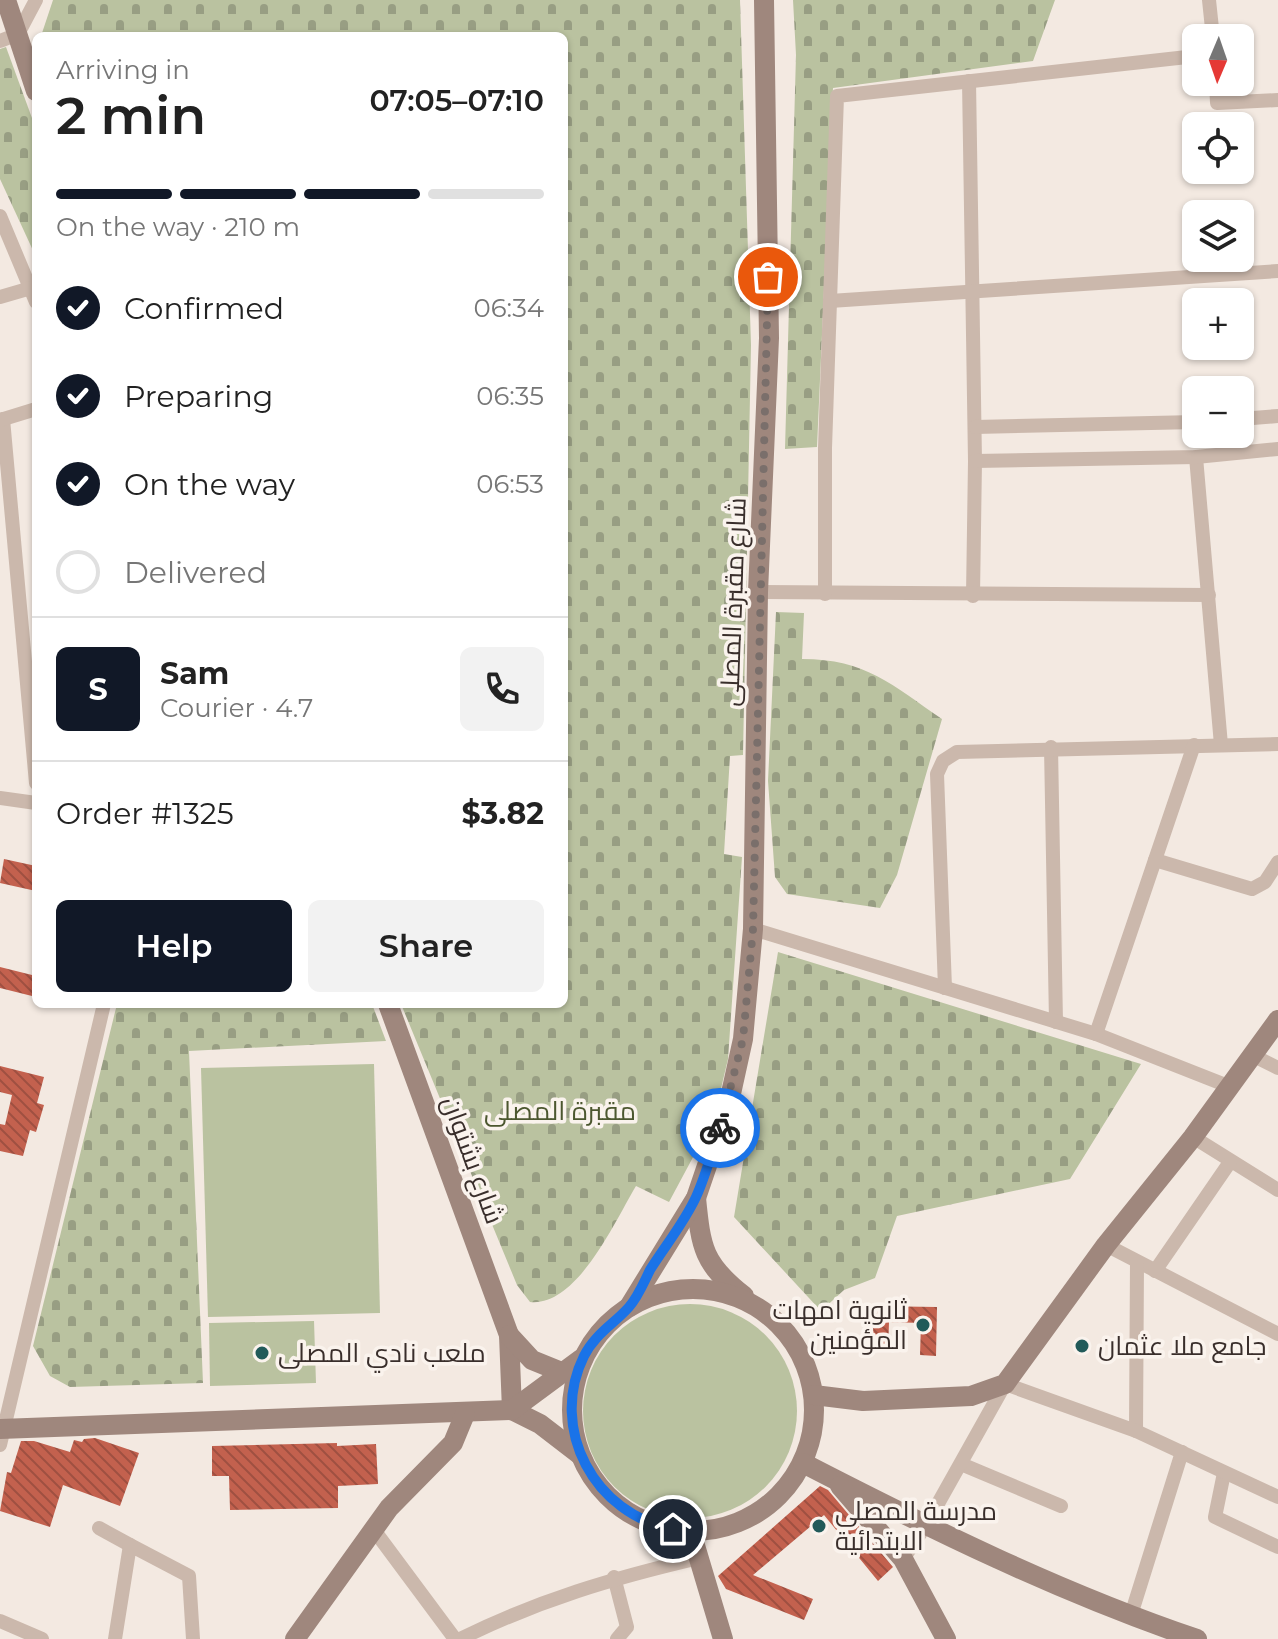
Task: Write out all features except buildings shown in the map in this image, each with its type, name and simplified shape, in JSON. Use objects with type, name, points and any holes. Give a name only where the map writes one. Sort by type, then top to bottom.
[{"type":"street","points":[[6,0],[9,38],[32,83]]},
{"type":"street","points":[[9,38],[36,0]]},
{"type":"street","name":"شارع مقبرة المصلى","points":[[629,1307],[696,1198],[730,1098],[743,1039],[753,929],[758,592],[769,338],[764,0]]},
{"type":"street","points":[[1209,0],[1212,24]]},
{"type":"street","points":[[825,594],[837,96],[1182,58]]},
{"type":"street","points":[[969,81],[974,292],[973,596]]},
{"type":"street","points":[[1217,96],[1217,103],[1278,100]]},
{"type":"street","points":[[0,216],[32,290]]},
{"type":"street","points":[[830,301],[1278,271]]},
{"type":"street","points":[[0,297],[32,295]]},
{"type":"street","points":[[32,410],[1,420],[32,742]]},
{"type":"street","points":[[1254,418],[1278,416]]},
{"type":"street","points":[[975,427],[1182,422]]},
{"type":"street","points":[[975,461],[1196,457],[1278,449]]},
{"type":"street","points":[[1196,457],[1221,745]]},
{"type":"street","points":[[758,592],[973,596],[1209,595]]},
{"type":"street","points":[[945,988],[937,774],[943,761],[957,752],[1051,747],[1278,744]]},
{"type":"street","points":[[1096,1034],[1194,745]]},
{"type":"street","points":[[1051,747],[1056,1022]]},
{"type":"street","points":[[0,798],[32,802]]},
{"type":"street","points":[[1155,860],[1252,889],[1265,882],[1278,862]]},
{"type":"street","points":[[753,929],[1096,1034],[1228,1086]]},
{"type":"street","points":[[103,1008],[2,1434],[512,1410],[584,1356],[611,1321],[629,1307],[661,1293],[695,1289],[730,1295],[761,1309],[787,1333],[805,1362],[814,1395],[814,1430],[803,1463],[784,1492],[757,1514],[726,1528],[691,1532],[655,1526],[623,1510],[597,1485],[579,1454],[571,1404],[584,1356]]},
{"type":"street","name":"شارع بشتوان","points":[[389,1008],[509,1335],[512,1410]]},
{"type":"street","points":[[903,1559],[926,1525],[1005,1384],[1106,1245],[1193,1137],[1278,1020]]},
{"type":"street","points":[[1252,1055],[1278,1068]]},
{"type":"street","points":[[1193,1137],[1278,1190]]},
{"type":"street","points":[[1155,1271],[1230,1162]]},
{"type":"street","name":"شارع مقبرة المصلى","points":[[696,1198],[705,1258],[719,1277],[761,1309]]},
{"type":"street","points":[[1106,1245],[1278,1334]]},
{"type":"street","points":[[1136,1431],[1137,1262]]},
{"type":"street","name":"شارع بشتوان","points":[[509,1335],[532,1360],[564,1373]]},
{"type":"street","points":[[814,1395],[863,1401],[971,1396],[1005,1384],[1136,1431],[1278,1495]]},
{"type":"street","points":[[512,1410],[540,1424],[579,1454]]},
{"type":"street","points":[[295,1639],[407,1488],[453,1443],[465,1414]]},
{"type":"street","points":[[1131,1615],[1182,1452]]},
{"type":"street","points":[[803,1463],[926,1525],[1131,1615],[1197,1639]]},
{"type":"street","points":[[961,1464],[1061,1506]]},
{"type":"street","points":[[1224,1473],[1215,1517],[1278,1547]]},
{"type":"street","points":[[832,1477],[903,1559],[946,1639]]},
{"type":"street","points":[[99,1528],[189,1576],[193,1639]]},
{"type":"street","points":[[374,1530],[457,1639],[525,1607],[614,1577],[699,1558]]},
{"type":"street","points":[[691,1532],[723,1639]]},
{"type":"street","points":[[115,1639],[130,1545]]},
{"type":"street","points":[[614,1577],[627,1627],[617,1639]]},
{"type":"street","points":[[0,1621],[42,1639]]},
{"type":"green space","name":"مقبرة المصلى","points":[[53,0],[740,0],[751,345],[743,755],[730,756],[724,854],[742,857],[728,1059],[714,1118],[669,1202],[636,1186],[606,1239],[579,1277],[547,1300],[530,1302],[517,1285],[403,1008],[568,1008],[568,32],[42,32]]},
{"type":"green space","points":[[793,0],[1055,0],[1033,61],[833,88],[817,447],[785,449],[796,55]]},
{"type":"green space","points":[[6,47],[32,118],[32,248],[0,179],[0,49]]},
{"type":"green space","points":[[776,612],[804,613],[802,659],[824,660],[861,669],[893,685],[942,719],[897,875],[880,908],[787,894],[775,877],[768,781]]},
{"type":"green space","points":[[778,952],[1141,1064],[1070,1179],[897,1216],[875,1278],[844,1290],[821,1311],[734,1217]]},
{"type":"green space","points":[[116,1008],[374,1008],[386,1041],[189,1051],[203,1383],[70,1387],[50,1376],[33,1346]]},
{"type":"green space","points":[[374,1064],[380,1313],[208,1317],[201,1068]]},
{"type":"green space","points":[[690,1304],[731,1312],[766,1335],[789,1370],[797,1411],[789,1452],[766,1487],[731,1510],[690,1518],[649,1510],[614,1487],[591,1452],[583,1411],[591,1370],[614,1335],[649,1312]]},
{"type":"green space","name":"ملعب نادي المصلى","points":[[314,1321],[316,1383],[210,1386],[209,1323]]},
{"type":"way so far","points":[[720,1128],[743,1039],[753,929],[758,592],[769,338],[768,277]]},
{"type":"place","name":"ثانوية امهات المؤمنين","points":[[923,1325]]},
{"type":"place","name":"جامع ملا عثمان","points":[[1082,1346]]},
{"type":"place","name":"ملعب نادي المصلى","points":[[262,1353]]},
{"type":"place","name":"مدرسة المصلى الابتدائية","points":[[819,1526]]},
{"type":"route","points":[[673,1529],[655,1526],[623,1510],[597,1485],[579,1454],[571,1404],[575,1380],[584,1356],[596,1337],[629,1307],[696,1198],[720,1128]]}]
